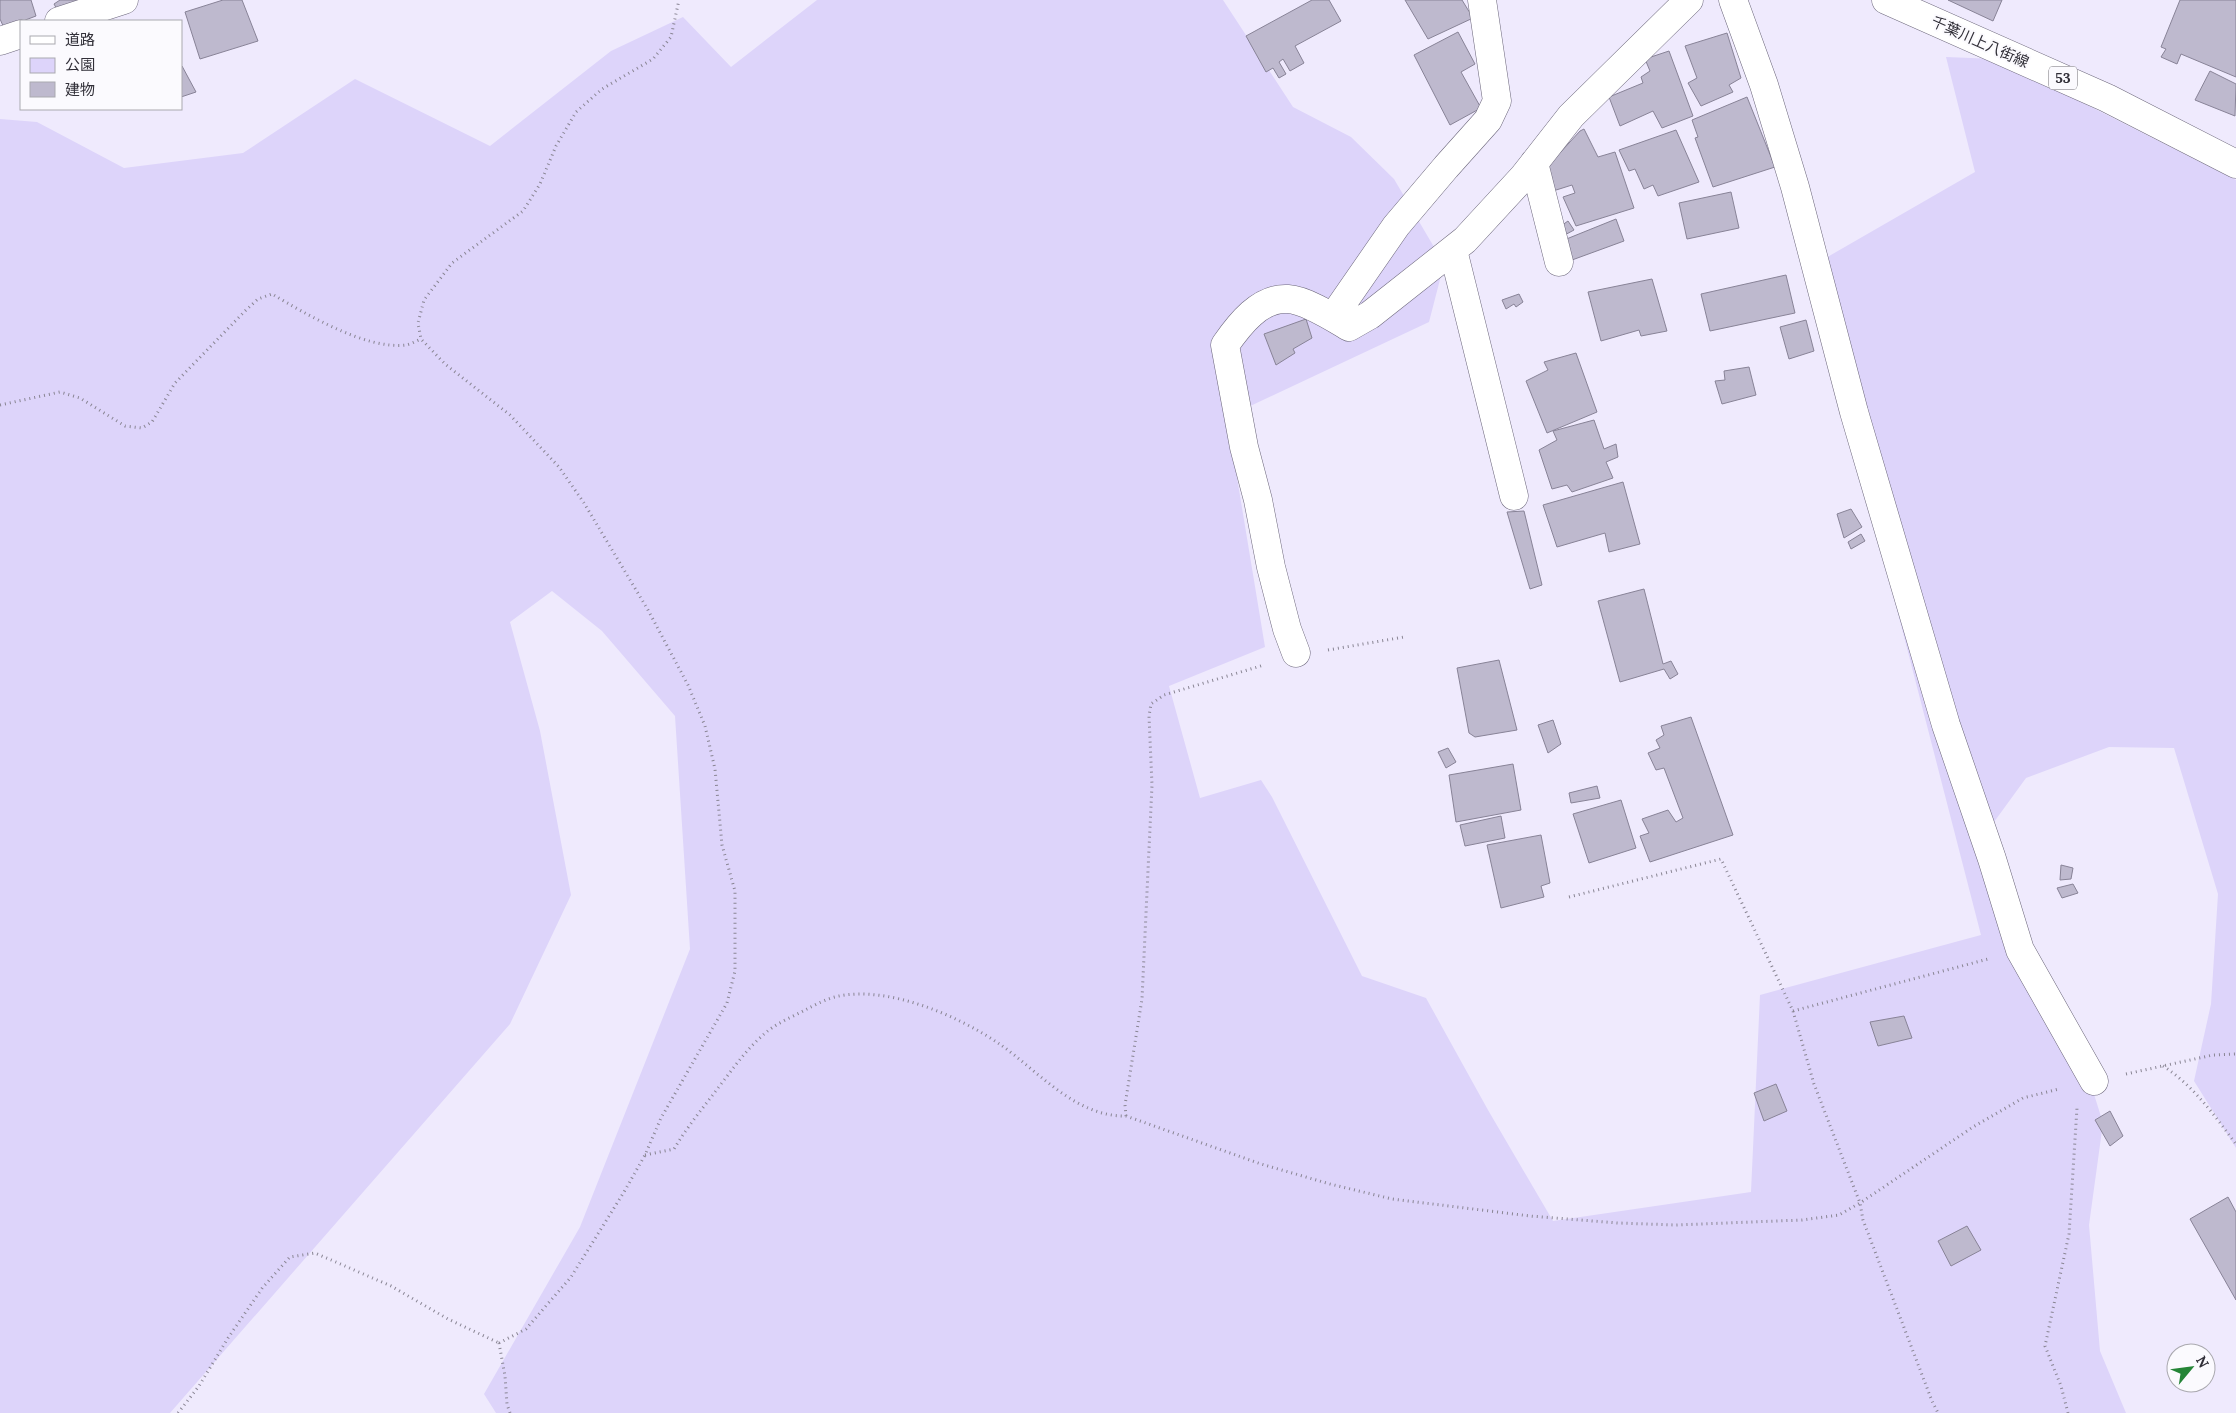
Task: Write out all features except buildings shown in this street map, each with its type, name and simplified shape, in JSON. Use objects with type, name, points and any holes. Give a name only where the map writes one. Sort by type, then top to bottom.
[{"type":"street","points":[[62,20],[124,0]]},
{"type":"street","points":[[1333,317],[1396,226],[1488,120],[1497,101],[1482,0]]},
{"type":"street","points":[[1296,653],[1287,629],[1271,567],[1258,500],[1244,446],[1225,345],[1239,324],[1266,304],[1288,299],[1333,317],[1348,327],[1370,315],[1465,240],[1534,163],[1572,116],[1689,0]]},
{"type":"street","points":[[1733,0],[1764,85],[1795,187],[1854,412],[1946,725],[1992,859],[2020,950],[2086,1083]]},
{"type":"street","name":"千葉川上八街線","points":[[1886,0],[2107,98],[2236,164]]},
{"type":"street","points":[[0,41],[20,34]]},
{"type":"street","points":[[1534,163],[1559,262]]},
{"type":"street","points":[[1453,250],[1514,496]]},
{"type":"path","points":[[499,1343],[526,1329],[571,1277],[620,1200],[645,1154],[661,1118],[727,1003],[735,971],[734,892],[722,845],[715,769],[705,726],[688,685],[648,610],[584,503],[559,467],[510,415],[445,364],[421,339],[418,323],[424,300],[452,263],[523,210],[540,184],[556,146],[576,112],[602,89],[653,59],[671,37],[679,0]]},
{"type":"path","points":[[0,404],[60,392],[80,398],[125,426],[142,428],[152,422],[175,383],[246,310],[258,299],[272,294],[343,330],[377,342],[408,345],[421,339]]},
{"type":"path","points":[[1126,1116],[1125,1106],[1142,999],[1152,785],[1149,716],[1151,704],[1164,695],[1296,653],[1404,638]]},
{"type":"path","points":[[1569,897],[1721,859],[1794,1011],[1814,1084],[1860,1203],[1863,1220],[1938,1413]]},
{"type":"path","points":[[1794,1011],[2020,950]]},
{"type":"path","points":[[645,1154],[674,1149],[684,1131],[742,1057],[763,1035],[837,996],[859,993],[877,994],[925,1006],[956,1018],[1001,1045],[1083,1106],[1109,1116],[1126,1116],[1215,1149],[1330,1184],[1392,1199],[1618,1223],[1676,1224],[1802,1220],[1839,1215],[1973,1127],[2023,1098],[2213,1055],[2236,1054]]},
{"type":"path","points":[[2162,1066],[2175,1074],[2204,1102],[2236,1144]]},
{"type":"path","points":[[2068,1413],[2061,1386],[2045,1346],[2069,1234],[2086,1083]]},
{"type":"path","points":[[178,1413],[199,1386],[228,1338],[263,1287],[290,1257],[315,1253],[390,1286],[499,1343]]},
{"type":"path","points":[[499,1343],[505,1376],[507,1404],[510,1413]]},
{"type":"green space","points":[[817,0],[1223,0],[1293,107],[1351,137],[1394,179],[1444,264],[1429,322],[1227,417],[1265,647],[1169,686],[1200,798],[1261,780],[1272,797],[1362,976],[1426,998],[1488,1110],[1553,1221],[1751,1192],[1760,995],[1981,935],[1860,466],[1817,263],[1975,172],[1946,57],[1996,59],[2236,180],[2236,1148],[2194,1081],[2211,1004],[2218,894],[2174,748],[2109,747],[2026,778],[1986,833],[1977,857],[2077,1040],[2103,1123],[2089,1225],[2100,1351],[2126,1413],[496,1413],[484,1394],[580,1227],[690,949],[675,716],[602,631],[552,591],[510,622],[540,731],[571,895],[510,1024],[170,1413],[0,1413],[0,119],[37,122],[124,168],[243,153],[355,79],[490,146],[611,51],[683,17],[731,67]]}]
